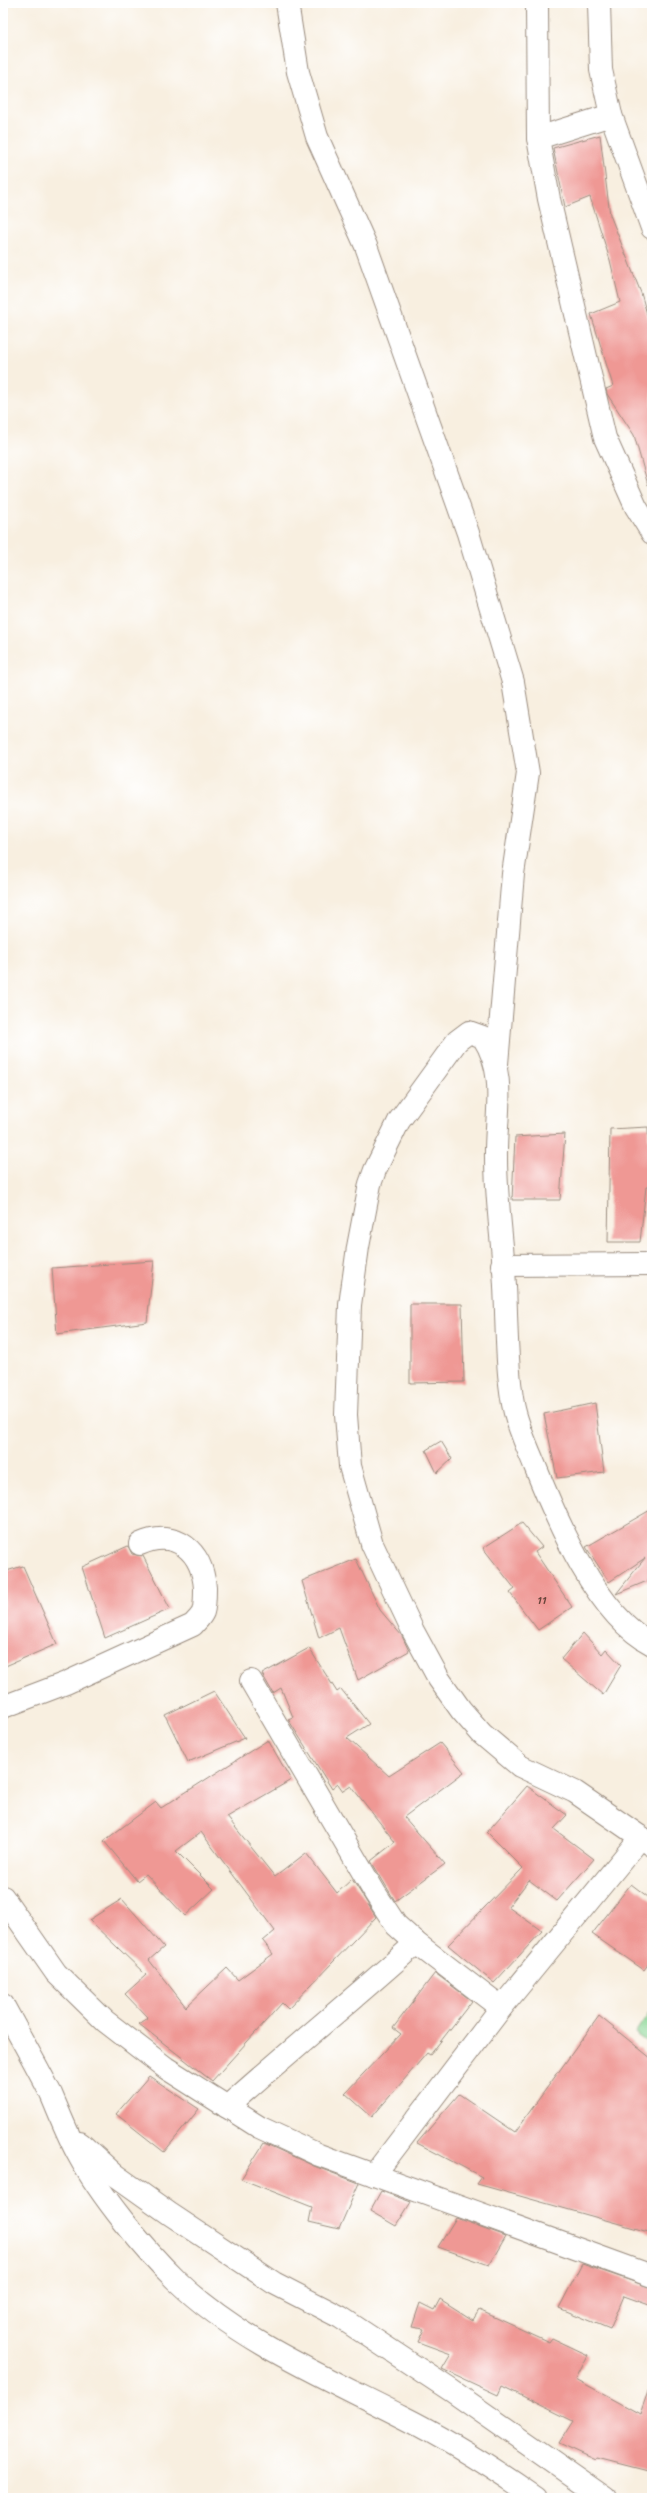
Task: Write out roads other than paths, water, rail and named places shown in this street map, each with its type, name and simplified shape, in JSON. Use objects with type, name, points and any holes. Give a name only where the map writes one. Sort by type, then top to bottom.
[{"type":"street","points":[[287,3],[298,72],[317,137],[366,246],[468,533],[513,682],[528,773],[513,874],[496,1065],[499,1090],[496,1158],[502,1265],[505,1286],[508,1363],[513,1406],[519,1427],[556,1517],[598,1592],[634,1632],[652,1644]]},
{"type":"street","points":[[537,3],[538,138],[549,199],[605,438],[636,507],[652,533]]},
{"type":"street","points":[[599,3],[601,70],[611,115],[652,228]]},
{"type":"street","points":[[538,138],[611,115]]},
{"type":"street","points":[[374,2175],[502,2008],[647,1841],[575,1792],[520,1766],[482,1734],[461,1710],[440,1679],[413,1631],[372,1544],[350,1466],[346,1415],[350,1305],[359,1240],[375,1170],[399,1121],[457,1041],[466,1033],[483,1037],[496,1065]]},
{"type":"street","points":[[502,1265],[652,1264]]},
{"type":"street","points":[[3,1707],[66,1683],[193,1625],[203,1612],[205,1595],[204,1578],[193,1552],[182,1544],[168,1538],[151,1539],[140,1544]]},
{"type":"street","points":[[251,1681],[375,1893],[396,1925],[416,1943],[502,2008]]},
{"type":"street","points":[[3,1897],[56,1973],[105,2021],[166,2068],[259,2127],[319,2155],[652,2276]]},
{"type":"street","points":[[227,2107],[300,2041],[343,2008],[416,1943]]},
{"type":"street","points":[[3,2005],[66,2126],[78,2156],[125,2221],[167,2271],[206,2305],[259,2341],[332,2382],[457,2446],[536,2498]]},
{"type":"street","points":[[66,2126],[76,2140],[115,2175],[170,2214],[274,2283],[340,2317],[452,2391],[605,2498]]}]
